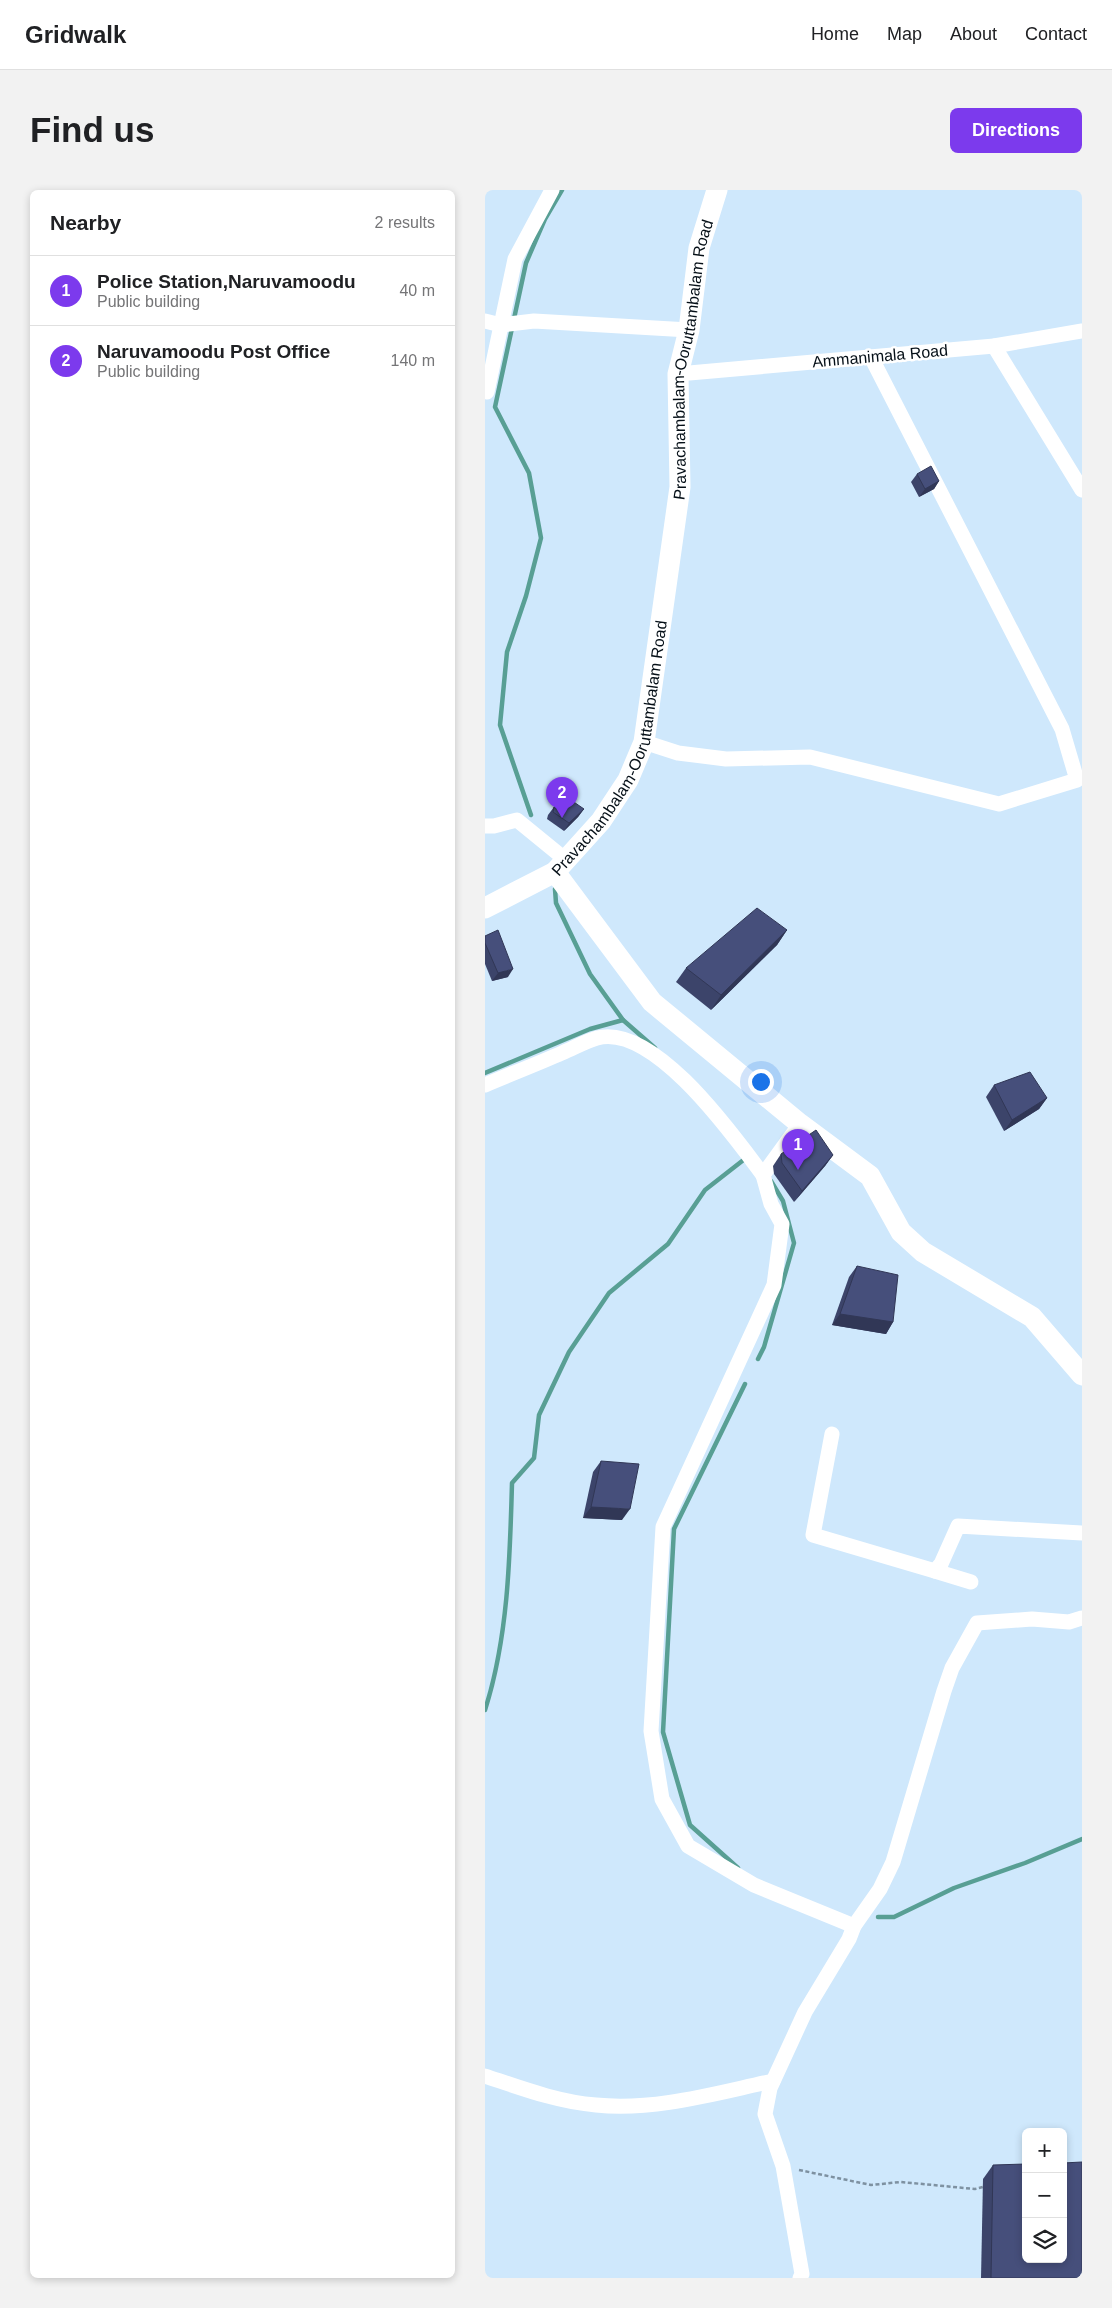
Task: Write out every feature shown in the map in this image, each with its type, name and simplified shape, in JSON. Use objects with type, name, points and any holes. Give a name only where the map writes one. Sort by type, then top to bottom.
[{"type":"street","points":[[487,392],[515,259],[552,190]]},
{"type":"street","name":"Pravachambalam-Ooruttambalam Road","points":[[717,190],[699,248],[689,330],[678,374],[680,487],[644,742],[623,788],[601,821],[560,866],[652,1002],[800,1124],[870,1176],[901,1232],[923,1252],[1031,1317],[1082,1375]]},
{"type":"street","points":[[485,321],[502,325],[534,321],[689,330]]},
{"type":"street","name":"Ammanimala Road","points":[[678,374],[994,346],[1082,331]]},
{"type":"street","points":[[994,346],[1082,490]]},
{"type":"street","points":[[644,742],[678,753],[726,759],[810,756],[999,804],[1079,779],[1063,728],[871,357]]},
{"type":"street","points":[[485,826],[494,826],[517,820],[560,866],[485,908]]},
{"type":"street","points":[[485,1085],[597,1038],[618,1036],[633,1041],[660,1058],[729,1128],[758,1170],[771,1204],[782,1224],[774,1284],[663,1527],[651,1731],[662,1799],[688,1846],[754,1885],[854,1926]]},
{"type":"street","points":[[758,1170],[800,1124]]},
{"type":"street","points":[[832,1434],[813,1535],[971,1582]]},
{"type":"street","points":[[935,1571],[941,1564],[958,1526],[1082,1533]]},
{"type":"street","points":[[800,2278],[802,2274],[783,2166],[765,2114],[773,2081],[805,2012],[849,1939],[854,1926],[880,1889],[893,1862],[952,1668],[977,1623],[1032,1619],[1069,1622],[1082,1618]]},
{"type":"street","points":[[485,2076],[537,2094],[596,2105],[666,2104],[773,2081]]},
{"type":"path","points":[[783,2166],[871,2185],[901,2182],[975,2190],[983,2188]]},
{"type":"building","points":[[931,466],[939,481],[925,489],[917,474]]},
{"type":"building","points":[[565,796],[584,809],[569,823],[553,812],[554,807]]},
{"type":"building","points":[[757,908],[787,930],[721,995],[686,968]]},
{"type":"building","points":[[498,930],[513,969],[498,973],[485,943],[485,936]]},
{"type":"building","points":[[1030,1072],[1047,1098],[1012,1120],[994,1085]]},
{"type":"building","points":[[816,1130],[833,1155],[802,1191],[782,1163],[781,1154]]},
{"type":"building","points":[[857,1266],[898,1275],[893,1322],[840,1314]]},
{"type":"building","points":[[601,1461],[639,1464],[630,1509],[591,1507]]},
{"type":"building","points":[[1082,2162],[1082,2278],[991,2278],[993,2165],[1022,2164],[1022,2263],[1067,2263],[1067,2163]]},
{"type":"waterway","points":[[531,815],[500,725],[507,652],[526,596],[541,538],[529,473],[495,407],[526,263],[545,219],[562,190]]},
{"type":"waterway","points":[[555,889],[556,903],[590,974],[623,1020]]},
{"type":"waterway","points":[[485,1073],[590,1029],[623,1020],[655,1048]]},
{"type":"waterway","points":[[485,1710],[493,1683],[503,1626],[509,1569],[512,1483],[534,1458],[539,1415],[569,1352],[609,1293],[668,1244],[705,1190],[746,1158]]},
{"type":"waterway","points":[[758,1359],[764,1347],[794,1243],[783,1201],[771,1181]]},
{"type":"waterway","points":[[738,1868],[690,1825],[663,1732],[674,1529],[745,1384]]},
{"type":"waterway","points":[[878,1917],[894,1917],[954,1888],[1025,1863],[1082,1839]]},
{"type":"place","name":"Naruvamoodu Post Office","points":[[562,818]]},
{"type":"place","name":"Police Station,Naruvamoodu","points":[[798,1170]]}]
